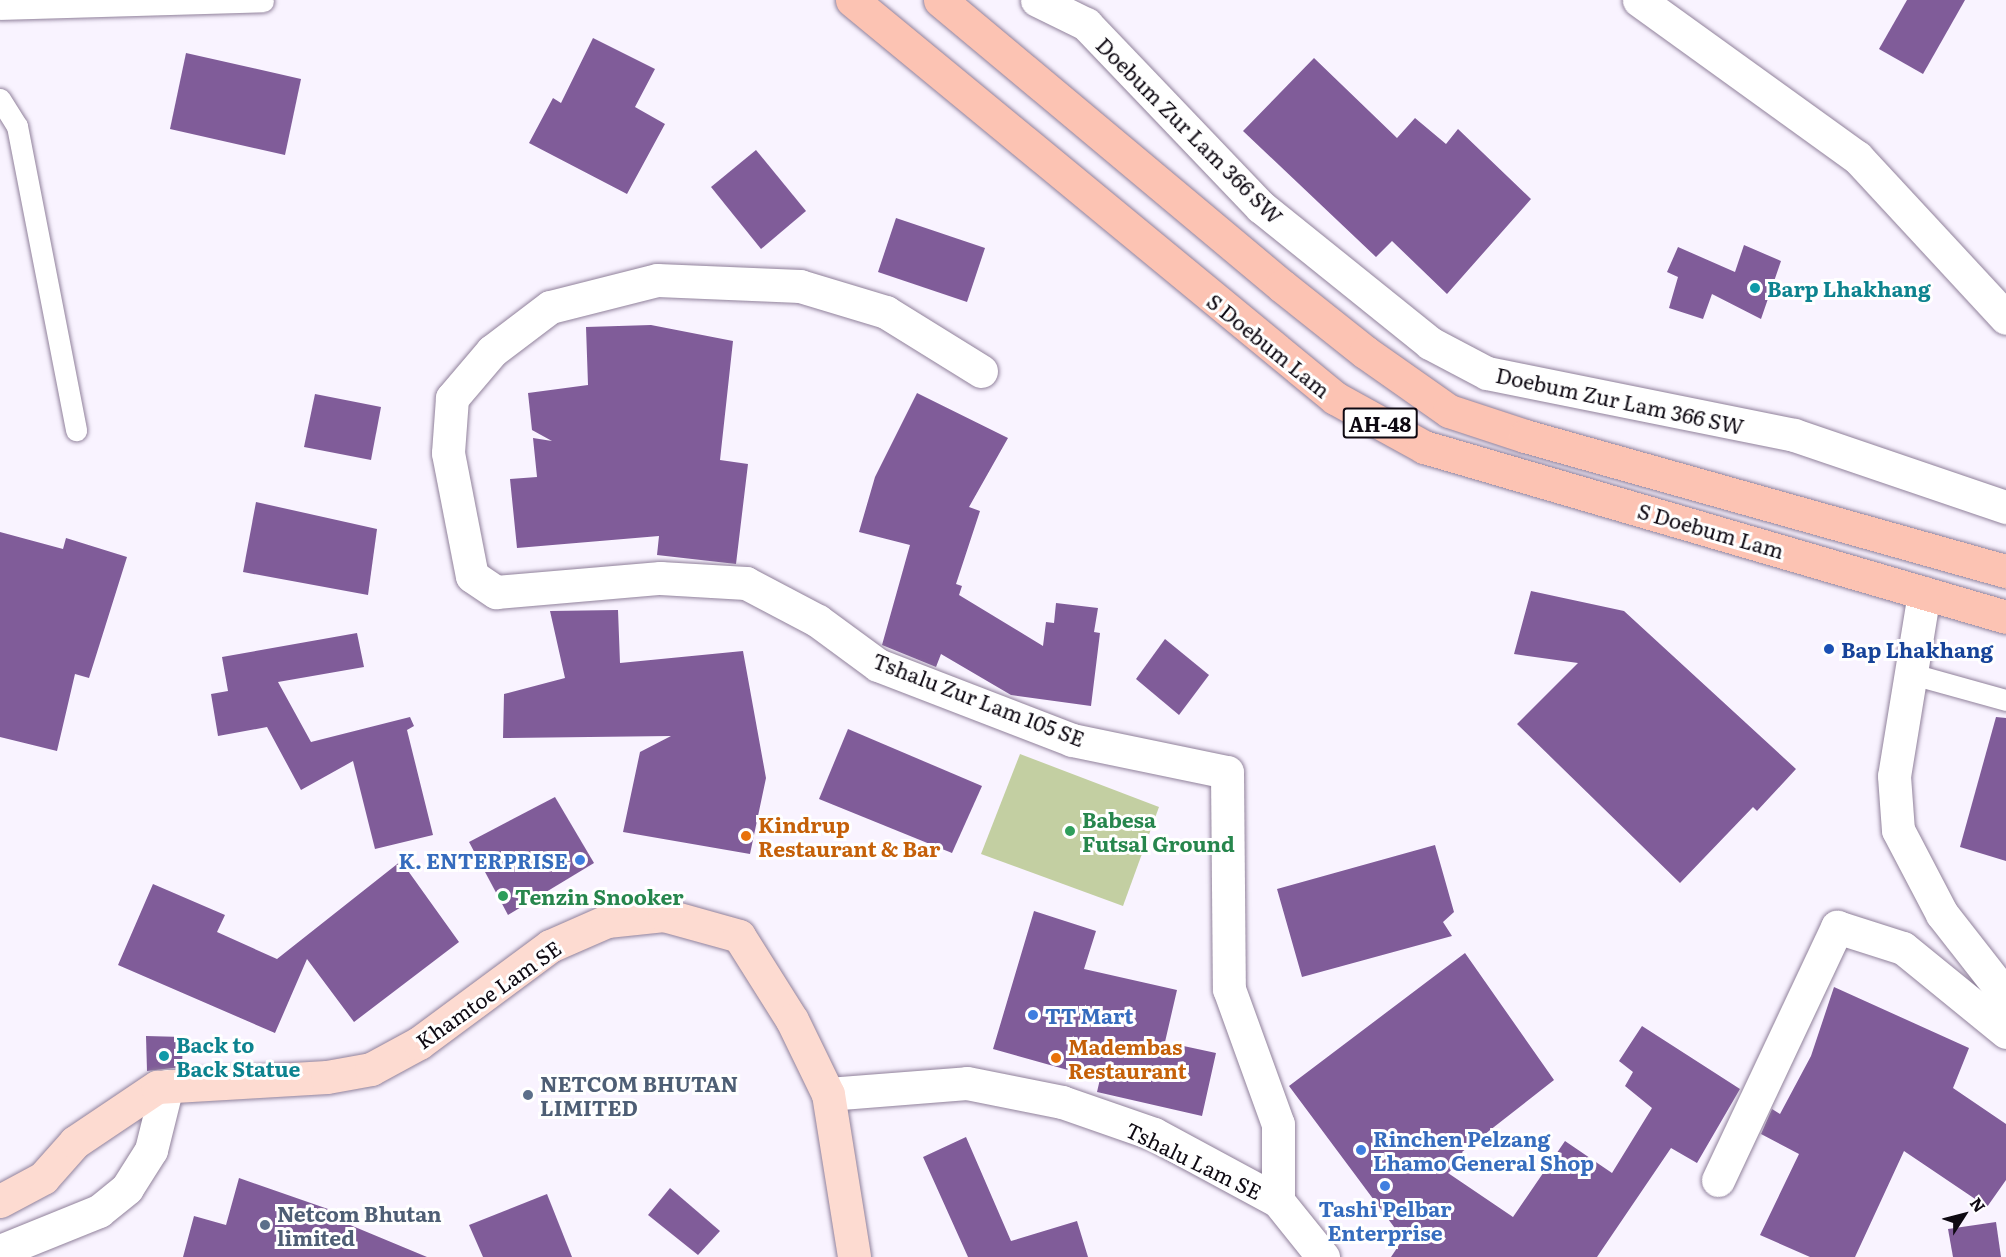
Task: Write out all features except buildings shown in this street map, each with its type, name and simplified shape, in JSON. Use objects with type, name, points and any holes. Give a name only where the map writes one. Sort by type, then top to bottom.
[{"type":"highway","name":"S Doebum Lam","points":[[940,0],[1282,286],[1365,352],[1449,411],[1525,436],[2006,571]]},
{"type":"highway","name":"S Doebum Lam","points":[[861,6],[1335,398],[1424,447],[2006,617]]},
{"type":"main road","name":"Khamtoe Lam SE","points":[[0,1201],[43,1178],[75,1142],[157,1087],[327,1077],[371,1069],[419,1043],[550,946],[606,921],[664,915],[739,936],[792,1020],[828,1094],[854,1257]]},
{"type":"street","name":"Doebum Zur Lam 366 SW","points":[[1037,0],[1086,24],[1261,207],[1440,348],[1487,373],[1794,435],[2006,507]]},
{"type":"street","points":[[1639,0],[1857,157],[2006,318]]},
{"type":"street","name":"Tshalu Zur Lam 105 SE","points":[[981,370],[886,312],[800,286],[657,280],[550,307],[492,351],[452,398],[448,453],[472,576],[496,592],[660,578],[746,583],[818,621],[878,665],[1072,740],[1227,772],[1229,989],[1278,1124],[1278,1201]]},
{"type":"street","points":[[1924,593],[1894,776],[1898,830],[1942,914],[2006,996]]},
{"type":"street","points":[[1718,1180],[1837,927],[1903,948],[2006,1032]]},
{"type":"street","name":"Tshalu Lam SE","points":[[828,1094],[966,1083],[1062,1102],[1154,1134],[1278,1201],[1323,1257]]},
{"type":"street","points":[[0,1251],[99,1211],[127,1188],[151,1150],[167,1086]]},
{"type":"lane","points":[[0,9],[262,1]]},
{"type":"lane","points":[[0,99],[17,126],[76,430]]},
{"type":"lane","points":[[1912,674],[2006,700]]},
{"type":"green space","name":"Babesa Futsal Ground","points":[[1020,754],[1159,807],[1123,906],[981,854]]},
{"type":"place","name":"Barp Lhakhang","points":[[1755,288]]},
{"type":"place","name":"Bap Lhakhang","points":[[1829,649]]},
{"type":"place","name":"Babesa Futsal Ground","points":[[1070,831]]},
{"type":"place","name":"Kindrup Restaurant & Bar","points":[[746,836]]},
{"type":"place","name":"K. ENTERPRISE","points":[[580,860]]},
{"type":"place","name":"Tenzin Snooker","points":[[503,896]]},
{"type":"place","name":"TT Mart","points":[[1033,1015]]},
{"type":"place","name":"Back to Back Statue","points":[[164,1056]]},
{"type":"place","name":"Madembas Restaurant","points":[[1056,1058]]},
{"type":"place","name":"NETCOM BHUTAN LIMITED","points":[[528,1095]]},
{"type":"place","name":"Rinchen Pelzang Lhamo General Shop","points":[[1361,1150]]},
{"type":"place","name":"Tashi Pelbar Enterprise","points":[[1385,1186]]},
{"type":"place","name":"Netcom Bhutan limited","points":[[265,1225]]}]
